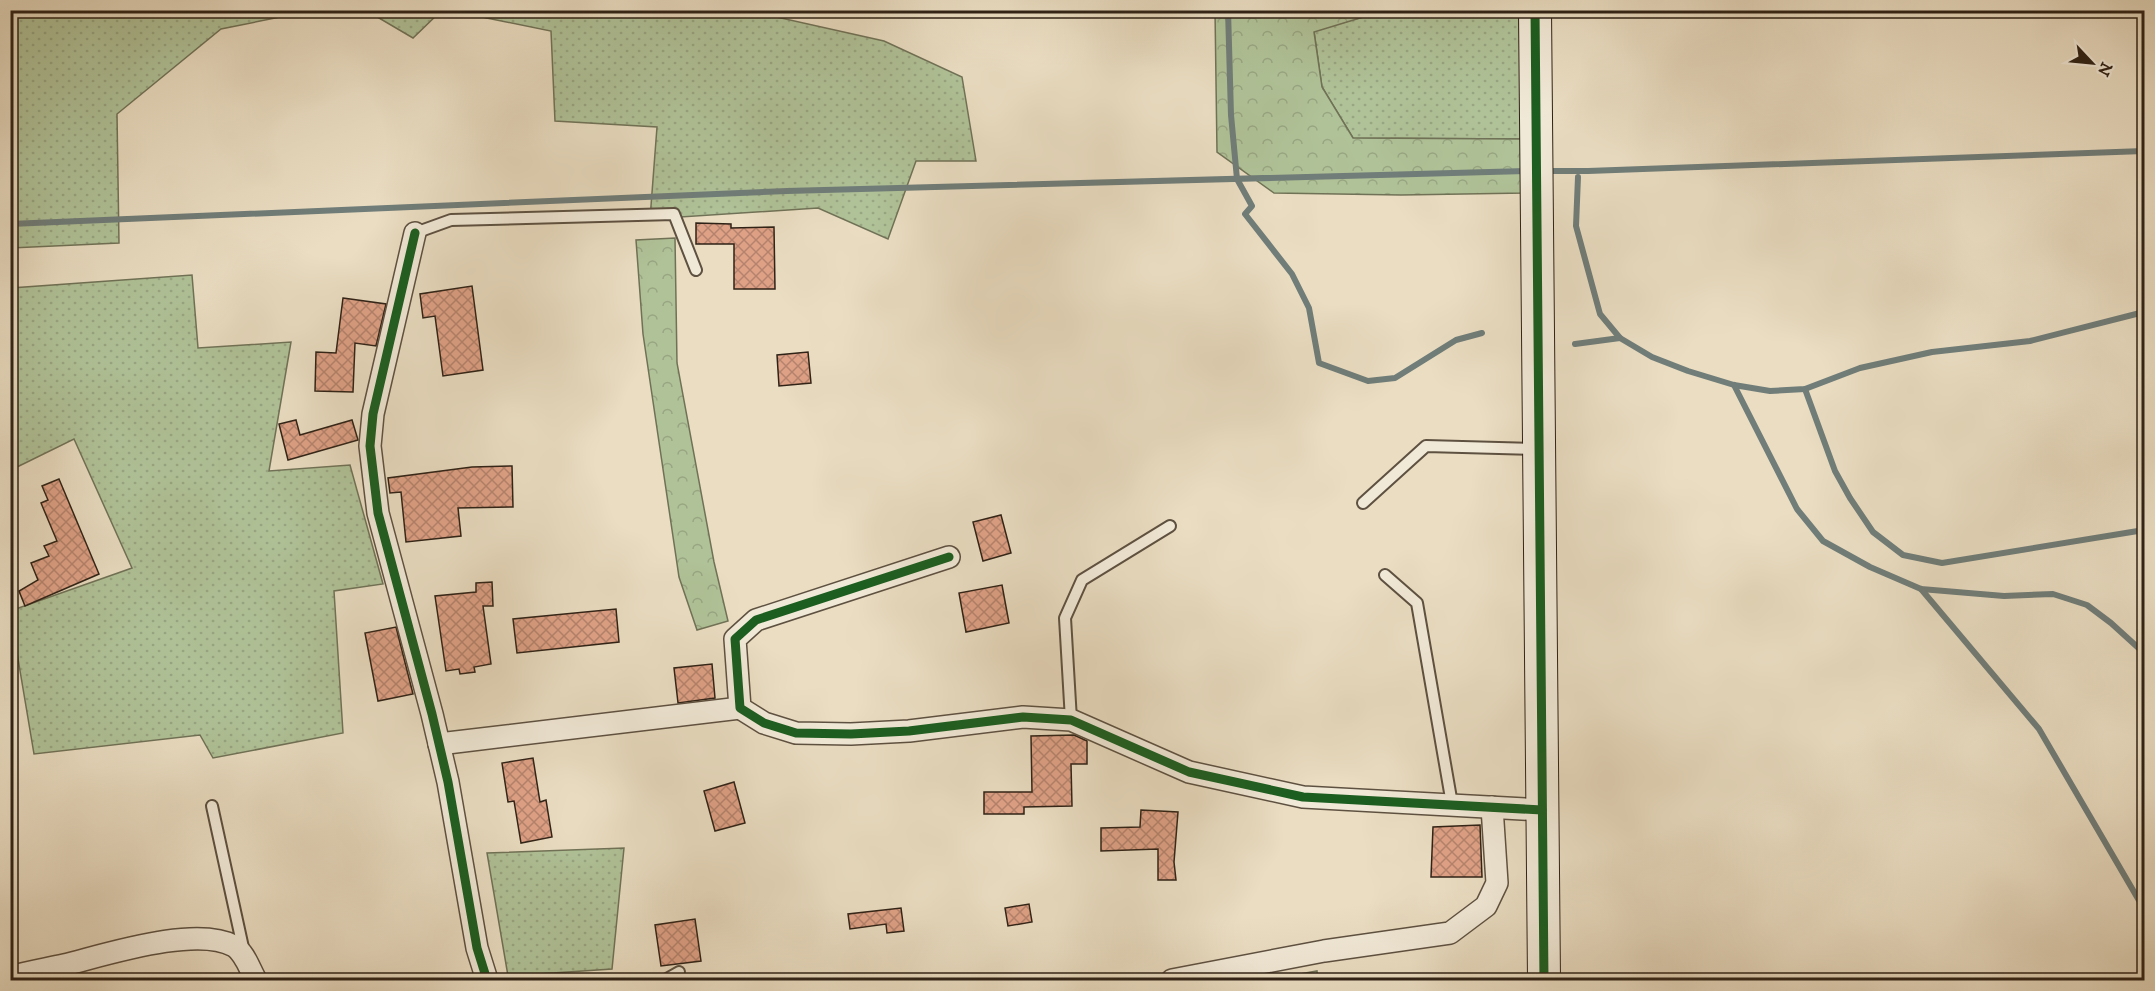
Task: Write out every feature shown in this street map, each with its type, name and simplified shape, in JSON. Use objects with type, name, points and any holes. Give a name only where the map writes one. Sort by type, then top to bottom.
[{"type":"street","points":[[1535,10],[1544,981]]},
{"type":"street","points":[[415,233],[373,414],[370,446],[378,513],[409,622],[439,744],[477,948],[487,981]]},
{"type":"street","points":[[740,708],[735,639],[756,620],[949,557]]},
{"type":"street","points":[[439,744],[740,708],[764,723],[796,733],[909,732],[1023,717],[1071,720],[1189,772],[1303,797],[1542,810]]},
{"type":"street","points":[[1172,981],[1324,951],[1450,933],[1486,906],[1497,883],[1492,807]]},
{"type":"street","points":[[10,976],[110,952],[185,939],[221,940],[237,948],[245,958],[256,981]]},
{"type":"lane","points":[[415,233],[451,220],[674,214],[696,270]]},
{"type":"lane","points":[[1363,503],[1426,446],[1539,449]]},
{"type":"lane","points":[[1071,720],[1065,618],[1082,580],[1170,526]]},
{"type":"lane","points":[[1385,575],[1418,603],[1452,804]]},
{"type":"lane","points":[[212,806],[245,958]]},
{"type":"lane","points":[[665,981],[679,972]]},
{"type":"green space","points":[[10,11],[310,11],[221,29],[117,114],[119,243],[11,248]]},
{"type":"green space","points":[[367,11],[441,11],[413,38]]},
{"type":"green space","points":[[452,11],[750,11],[884,41],[962,77],[976,161],[916,161],[888,239],[818,208],[650,219],[657,127],[555,121],[551,31]]},
{"type":"green space","points":[[1215,11],[1383,11],[1314,32],[1322,87],[1353,138],[1523,139],[1526,193],[1401,195],[1274,193],[1217,152]]},
{"type":"green space","points":[[1383,11],[1519,12],[1523,139],[1353,138],[1322,87],[1314,31]]},
{"type":"green space","points":[[675,238],[677,363],[714,562],[728,621],[697,630],[679,577],[643,334],[636,240]]},
{"type":"green space","points":[[192,275],[198,348],[291,342],[269,471],[350,465],[383,584],[334,591],[343,733],[213,758],[200,735],[34,754],[10,611],[132,568],[74,439],[11,470],[11,288]]},
{"type":"green space","points":[[624,848],[612,969],[508,976],[487,853]]},
{"type":"green space","points":[[1317,971],[1318,980],[1267,980]]},
{"type":"building","points":[[696,223],[731,224],[731,228],[774,227],[775,289],[734,289],[734,244],[696,244]]},
{"type":"building","points":[[472,286],[483,370],[443,376],[435,316],[423,318],[420,294]]},
{"type":"building","points":[[343,298],[386,304],[376,346],[355,343],[353,392],[315,391],[316,352],[336,353]]},
{"type":"building","points":[[808,352],[811,383],[779,386],[777,355]]},
{"type":"building","points":[[296,420],[300,435],[352,420],[358,440],[288,460],[279,424]]},
{"type":"building","points":[[512,466],[513,507],[458,508],[461,536],[406,542],[401,492],[390,493],[388,478],[472,467]]},
{"type":"building","points":[[59,479],[99,574],[25,606],[19,591],[38,580],[31,563],[49,556],[44,546],[57,541],[41,503],[48,500],[42,486]]},
{"type":"building","points":[[1001,515],[1011,553],[983,561],[973,522]]},
{"type":"building","points":[[492,582],[493,606],[483,606],[491,664],[474,667],[475,672],[460,674],[459,669],[446,671],[435,596],[476,592],[476,583]]},
{"type":"building","points":[[1002,585],[1009,623],[966,632],[959,593]]},
{"type":"building","points":[[616,609],[619,642],[517,653],[513,619]]},
{"type":"building","points":[[396,627],[413,694],[378,701],[365,633]]},
{"type":"building","points":[[712,664],[715,698],[678,703],[674,668]]},
{"type":"building","points":[[1074,735],[1087,741],[1087,764],[1071,764],[1072,806],[1024,807],[1024,814],[984,814],[984,792],[1032,792],[1031,736]]},
{"type":"building","points":[[533,758],[540,802],[546,800],[552,837],[521,843],[514,801],[508,802],[502,763]]},
{"type":"building","points":[[734,782],[745,823],[715,831],[704,791]]},
{"type":"building","points":[[1141,810],[1178,812],[1174,862],[1176,880],[1158,880],[1158,849],[1101,851],[1101,828],[1140,827]]},
{"type":"building","points":[[1480,825],[1482,877],[1431,877],[1433,827]]},
{"type":"building","points":[[1029,904],[1032,922],[1008,926],[1005,908]]},
{"type":"building","points":[[901,908],[904,931],[887,933],[886,924],[850,929],[848,914]]},
{"type":"building","points":[[695,919],[701,961],[661,966],[655,925]]},
{"type":"waterway","points":[[1228,10],[1231,115],[1237,179],[1252,206],[1245,214],[1292,274],[1309,308],[1319,363],[1368,381],[1395,378],[1456,340],[1482,333]]},
{"type":"waterway","points":[[1545,171],[2144,151]]},
{"type":"waterway","points":[[10,224],[787,191],[1526,171]]},
{"type":"waterway","points":[[1578,177],[1576,226],[1600,314],[1620,338],[1652,357],[1734,385],[1770,391],[1805,389],[1860,368],[1932,352],[2030,341],[2144,312]]},
{"type":"waterway","points":[[1575,344],[1620,338]]},
{"type":"waterway","points":[[1734,385],[1797,509],[1823,541],[1870,567],[1921,589],[2004,596],[2053,594],[2087,605],[2144,653]]},
{"type":"waterway","points":[[1805,389],[1835,471],[1850,498],[1873,532],[1903,555],[1942,563],[2144,530]]},
{"type":"waterway","points":[[1921,589],[2039,729],[2144,909]]},
{"type":"cycle path","points":[[1535,10],[1544,980]]},
{"type":"cycle path","points":[[415,233],[373,414],[370,446],[378,513],[448,782],[477,948],[487,980]]},
{"type":"cycle path","points":[[949,557],[756,620],[735,639],[740,708],[764,723],[796,733],[851,734],[909,731],[1023,717],[1071,720],[1189,772],[1303,797],[1542,810]]}]
